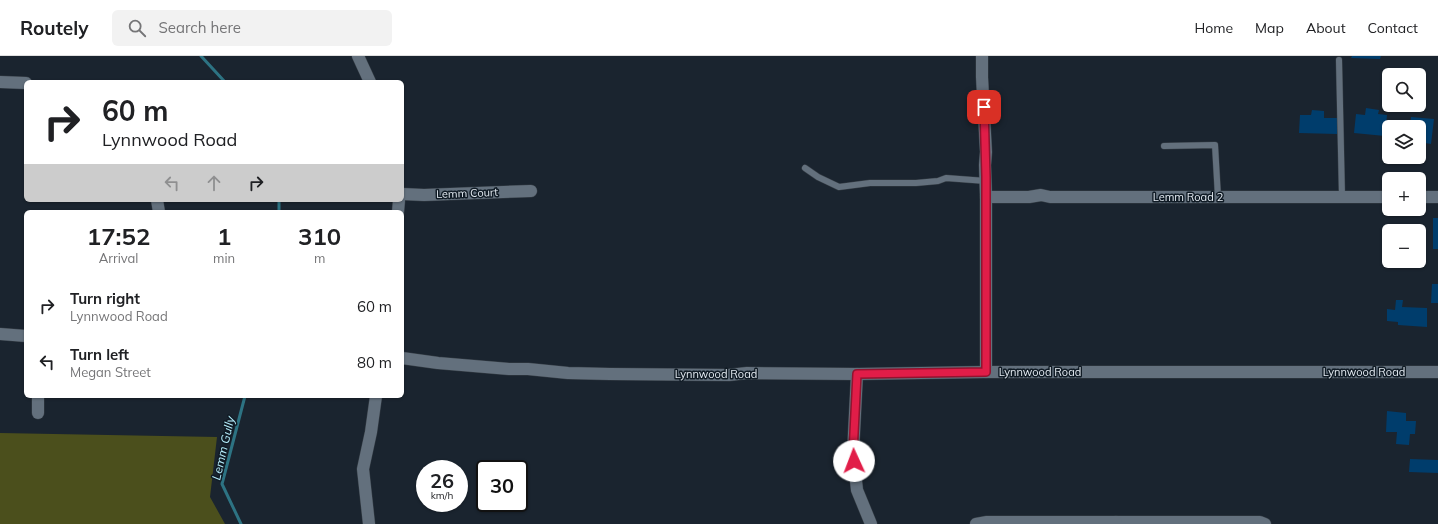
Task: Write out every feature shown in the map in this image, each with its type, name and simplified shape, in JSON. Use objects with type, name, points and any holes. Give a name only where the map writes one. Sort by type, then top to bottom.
[{"type":"street","points":[[982,56],[986,180],[986,372]]},
{"type":"street","points":[[362,57],[369,80]]},
{"type":"street","points":[[0,82],[24,83]]},
{"type":"street","name":"Lemm Court","points":[[404,194],[424,195],[531,191]]},
{"type":"street","name":"Lemm Road 2","points":[[986,197],[1029,197],[1041,195],[1050,197],[1382,197]]},
{"type":"street","points":[[1426,197],[1438,197]]},
{"type":"street","points":[[0,334],[24,336]]},
{"type":"street","name":"Lynnwood Road","points":[[404,358],[438,363],[509,369],[610,374],[729,375],[747,373],[1438,372]]},
{"type":"street","points":[[857,374],[853,453],[857,490],[871,524]]},
{"type":"street","points":[[38,398],[38,413]]},
{"type":"street","points":[[369,524],[363,469],[371,432],[376,398]]},
{"type":"street","points":[[976,524],[987,522],[1260,522],[1266,524]]},
{"type":"lane","points":[[1339,60],[1342,197]]},
{"type":"lane","points":[[1164,146],[1215,146],[1218,197]]},
{"type":"lane","points":[[805,168],[823,180],[839,186],[870,183],[916,183],[938,181],[946,178],[986,180]]},
{"type":"green space","points":[[0,433],[217,437],[210,497],[225,524],[0,524]]},
{"type":"building","points":[[1352,56],[1381,56],[1380,59],[1351,58]]},
{"type":"building","points":[[1366,108],[1379,110],[1378,114],[1387,115],[1387,120],[1382,120],[1382,136],[1354,133],[1356,114],[1365,115]]},
{"type":"building","points":[[1312,110],[1324,111],[1324,118],[1337,118],[1337,134],[1299,133],[1300,115],[1311,115]]},
{"type":"building","points":[[1411,117],[1434,119],[1431,144],[1426,143],[1426,120],[1411,120]]},
{"type":"building","points":[[1433,218],[1438,218],[1438,249],[1433,249]]},
{"type":"building","points":[[1432,284],[1438,284],[1438,303],[1431,303]]},
{"type":"building","points":[[1396,300],[1403,300],[1402,307],[1427,308],[1427,327],[1398,325],[1398,322],[1387,321],[1387,309],[1395,310]]},
{"type":"building","points":[[1387,411],[1406,413],[1406,421],[1416,421],[1415,434],[1410,434],[1409,445],[1396,444],[1397,432],[1386,432]]},
{"type":"building","points":[[1410,459],[1438,460],[1438,473],[1409,472]]},
{"type":"waterway","name":"Lemm Gully","points":[[201,56],[223,80]]},
{"type":"waterway","name":"Lemm Gully","points":[[279,202],[279,210]]},
{"type":"waterway","name":"Lemm Gully","points":[[241,524],[222,484],[244,398]]},
{"type":"route","points":[[854,461],[853,453],[857,374],[986,372],[986,152],[984,107]]}]
